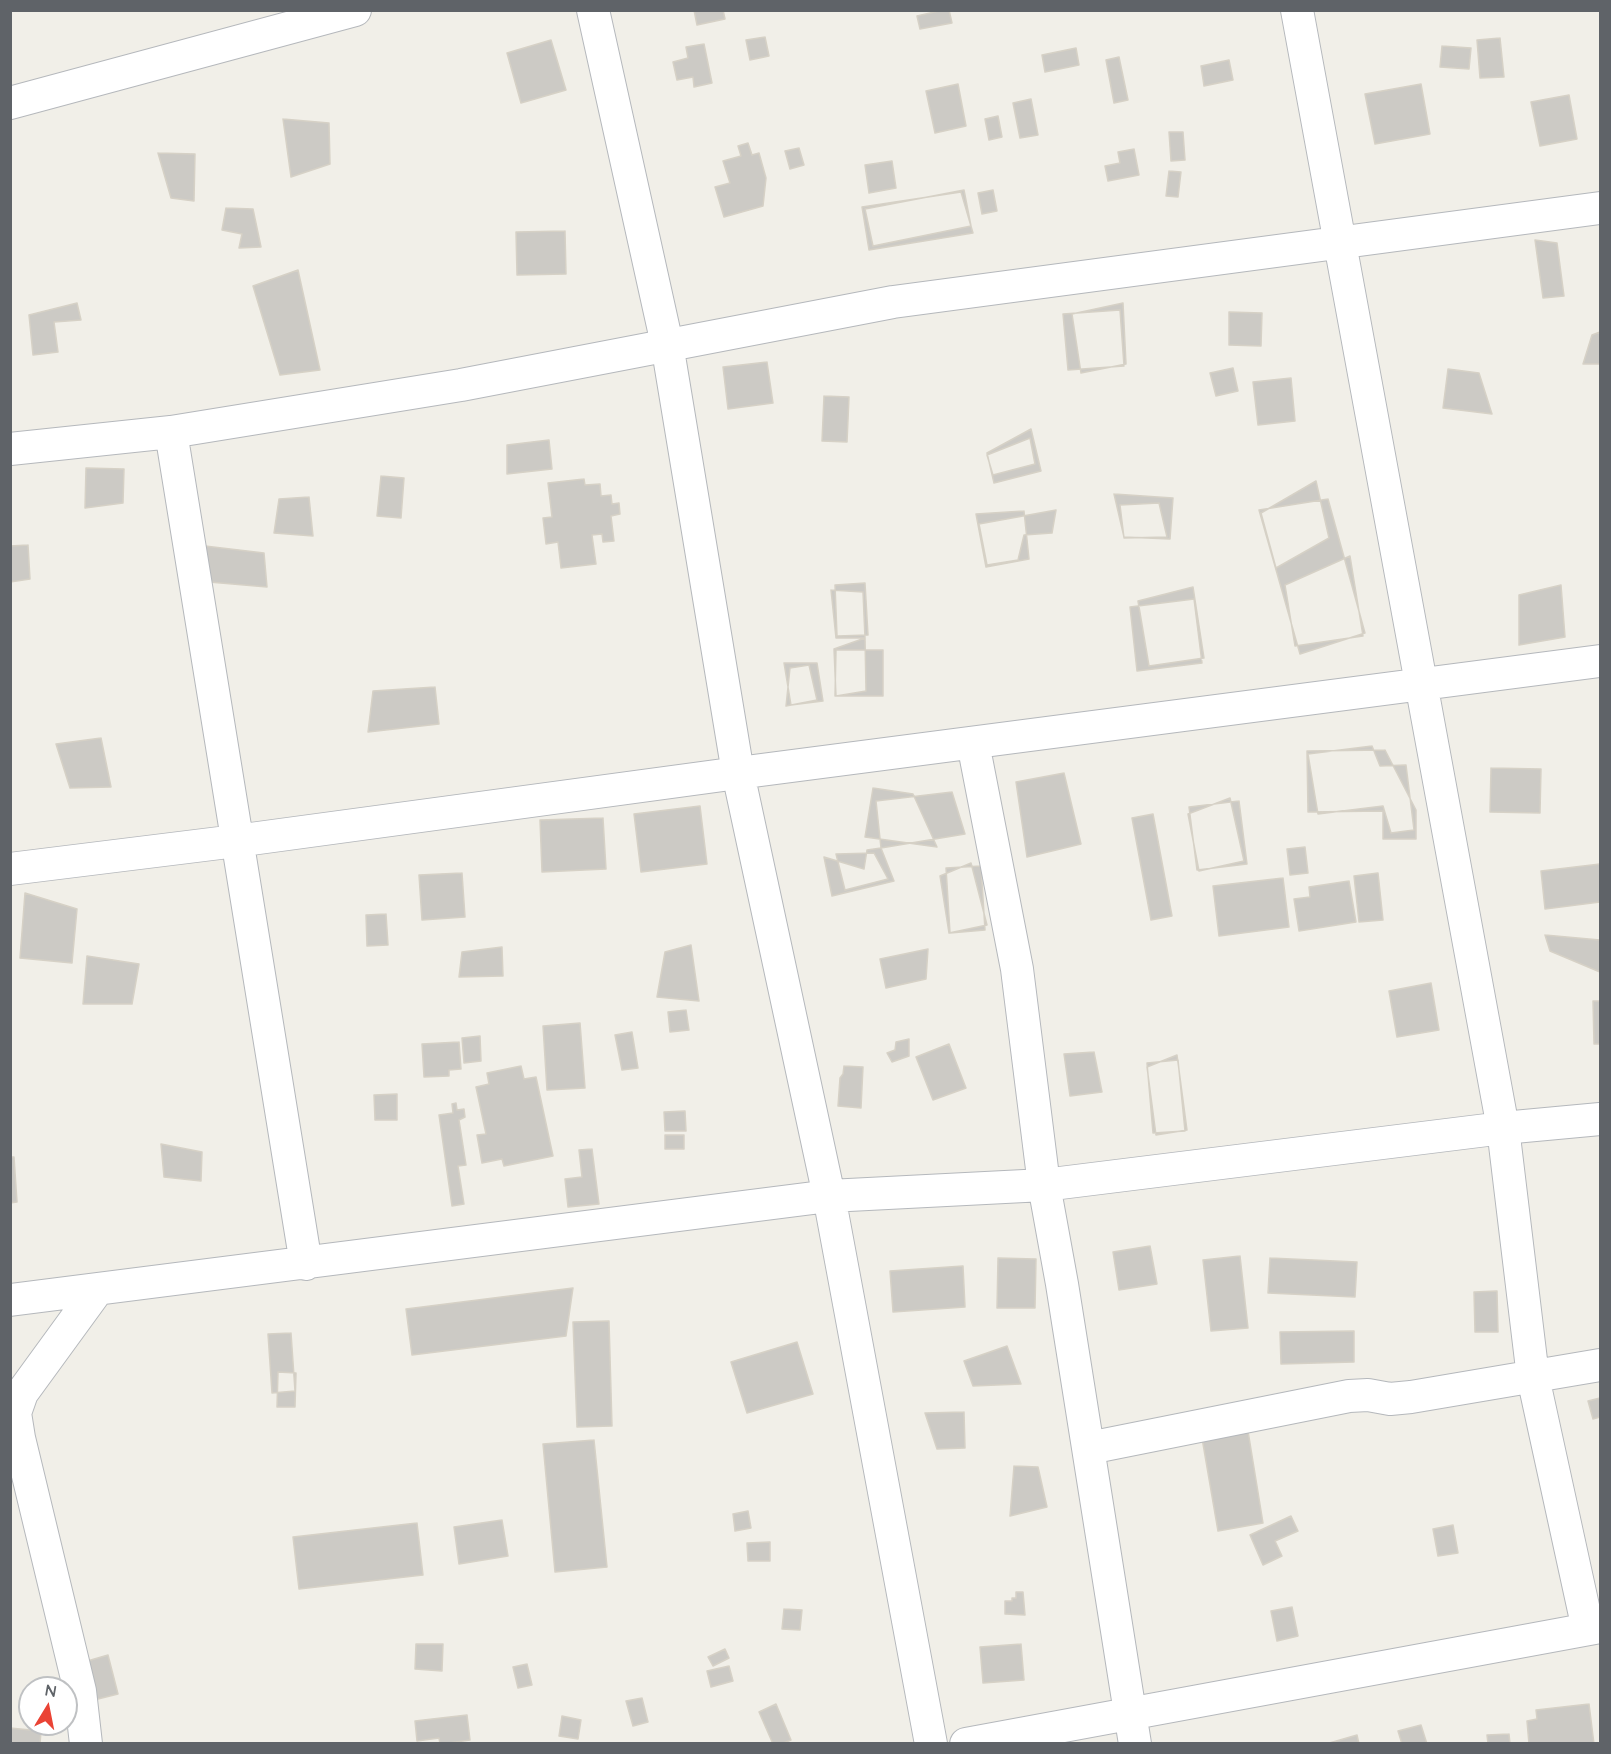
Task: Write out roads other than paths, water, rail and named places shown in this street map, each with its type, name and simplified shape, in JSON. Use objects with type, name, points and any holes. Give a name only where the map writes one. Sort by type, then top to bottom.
[{"type":"street","points":[[10,103],[355,10]]},
{"type":"street","points":[[593,10],[667,345],[738,773],[829,1196],[931,1743]]},
{"type":"street","points":[[966,1743],[1133,1728],[1594,1628],[1533,1377],[1503,1128],[1297,10]]},
{"type":"street","points":[[10,448],[171,432],[461,385],[893,302],[1600,208]]},
{"type":"street","points":[[171,432],[306,1264]]},
{"type":"street","points":[[10,869],[236,842],[738,773],[1600,661]]},
{"type":"street","points":[[973,743],[1017,969],[1044,1185],[1089,1448],[1133,1728]]},
{"type":"street","points":[[10,1300],[829,1196],[1044,1185],[1503,1128],[1600,1119]]},
{"type":"street","points":[[86,1743],[80,1691],[15,1413],[22,1393],[97,1290]]},
{"type":"street","points":[[1089,1448],[1349,1396],[1368,1395],[1390,1399],[1600,1365]]}]
